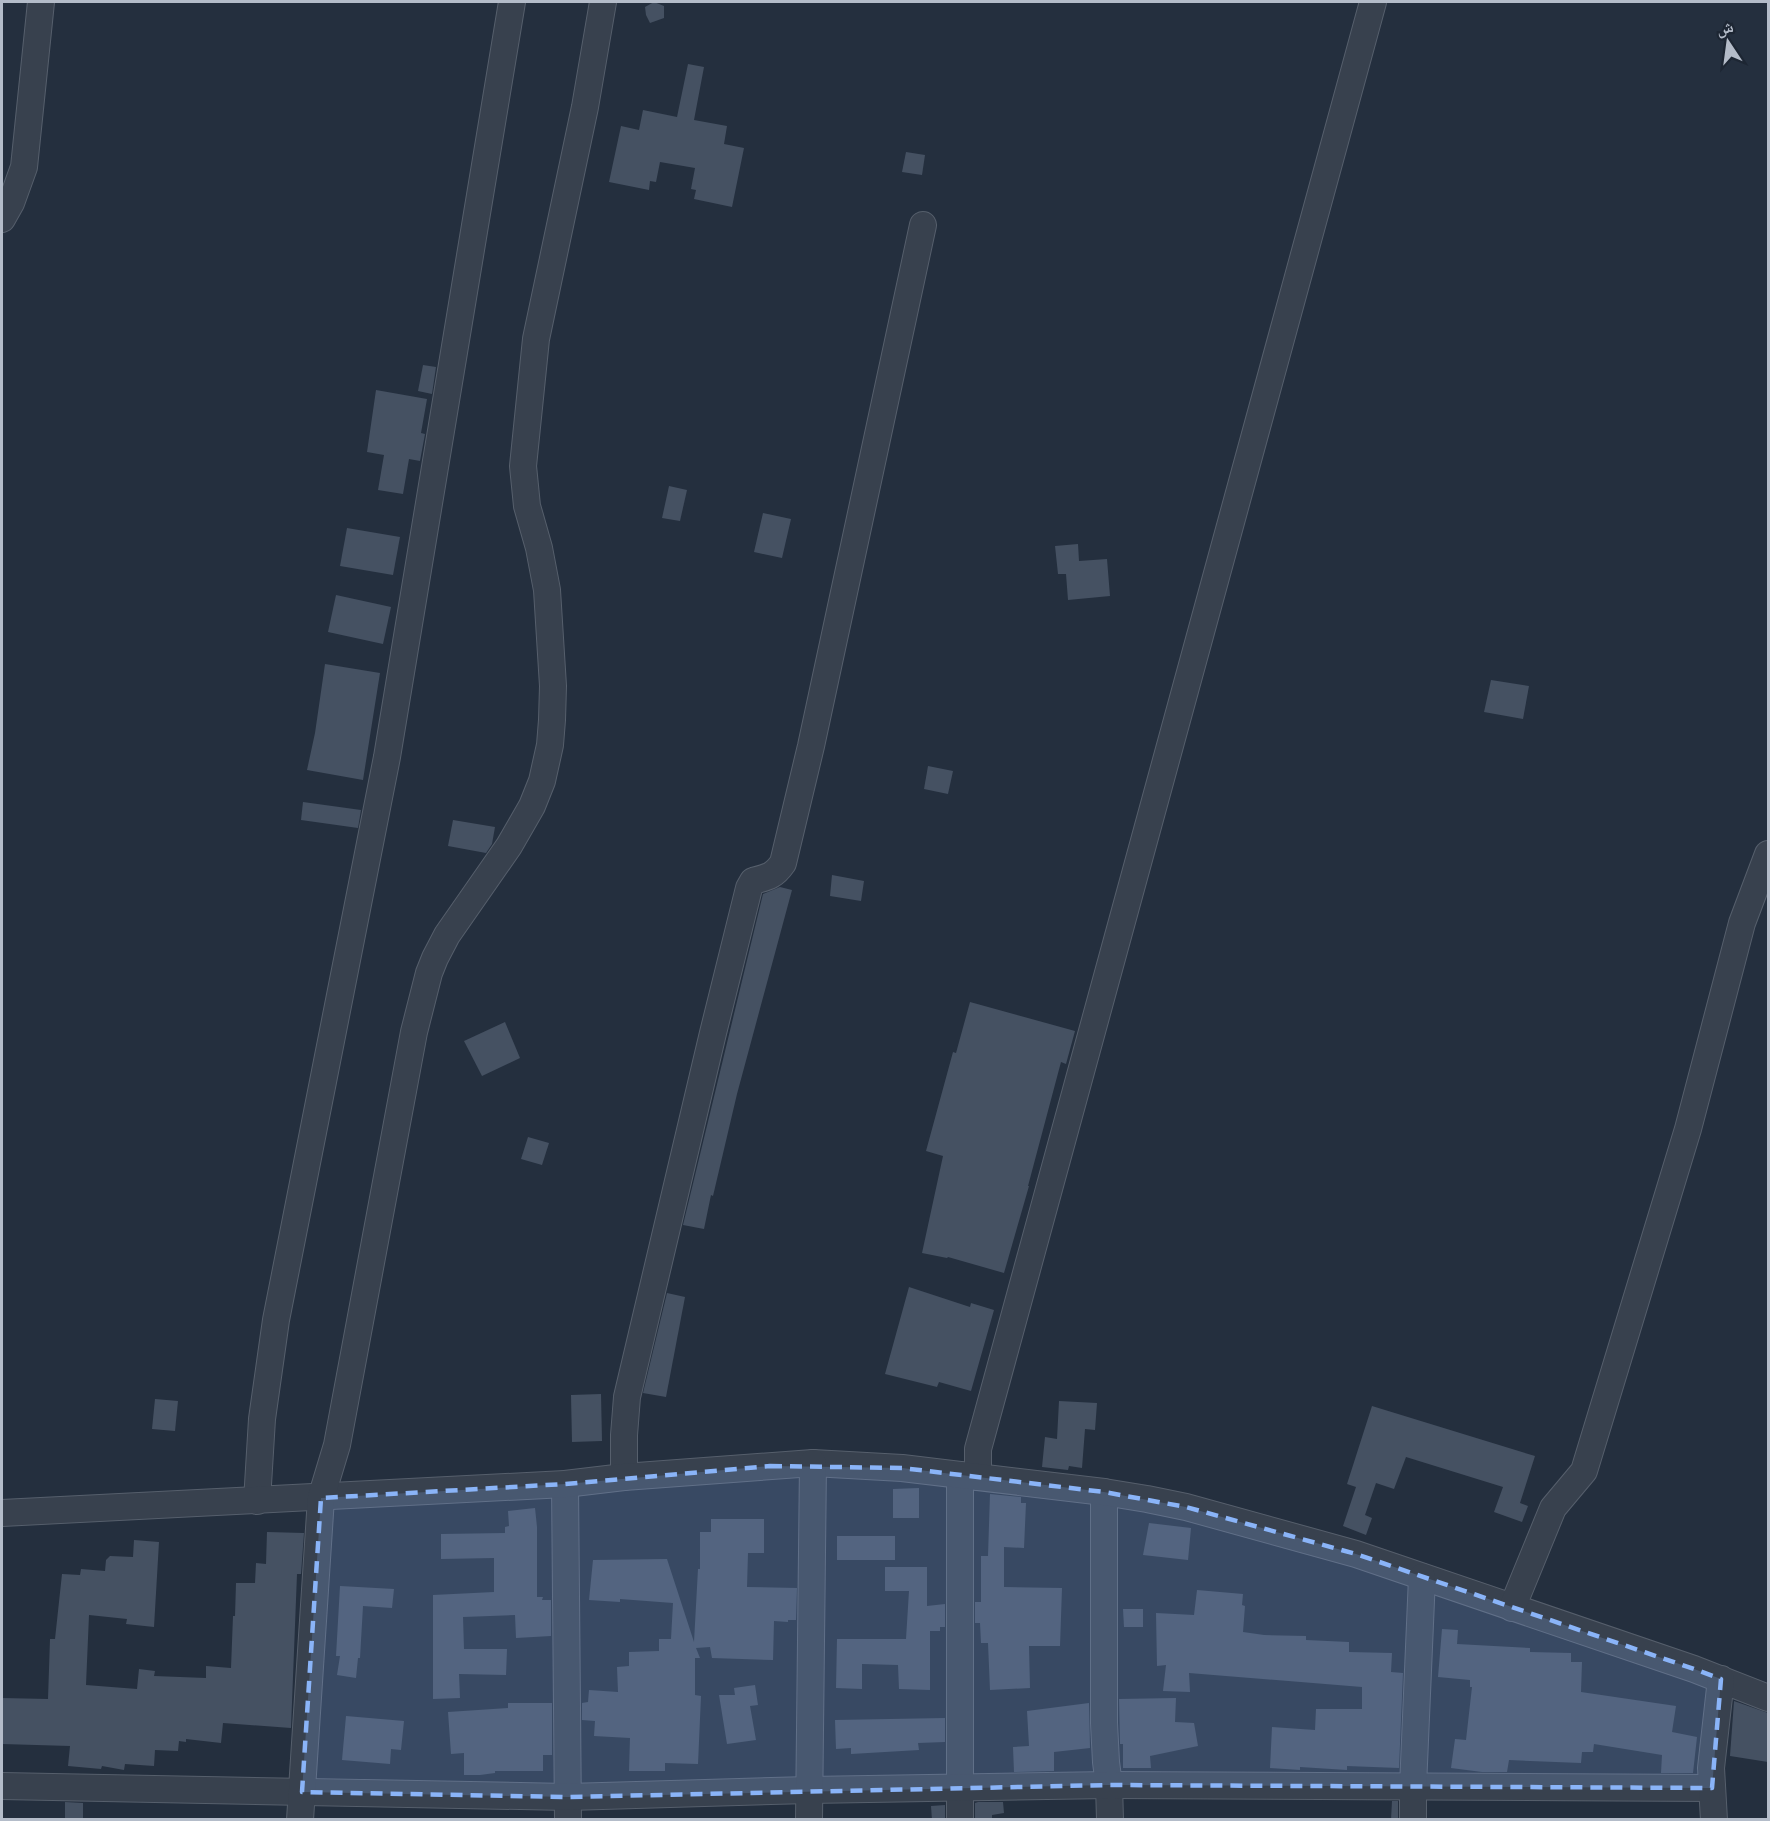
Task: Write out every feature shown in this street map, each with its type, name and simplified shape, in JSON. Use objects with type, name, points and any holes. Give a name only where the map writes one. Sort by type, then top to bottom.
[{"type":"street","points":[[2,219],[24,167],[41,2]]},
{"type":"street","points":[[257,1501],[262,1419],[276,1320],[387,757],[512,2]]},
{"type":"street","points":[[300,1820],[321,1498],[337,1445],[414,1032],[429,973],[447,935],[509,846],[532,806],[542,781],[550,745],[553,686],[547,590],[539,548],[527,506],[523,466],[536,339],[585,107],[603,2]]},
{"type":"street","points":[[960,1820],[969,1476],[1373,2]]},
{"type":"street","points":[[624,1477],[627,1396],[712,1033],[749,888],[753,881],[772,876],[783,863],[814,735],[923,225]]},
{"type":"street","points":[[1512,1608],[1553,1508],[1584,1471],[1688,1129],[1742,923],[1768,854]]},
{"type":"street","points":[[2,1513],[565,1484],[624,1477],[813,1463],[902,1468],[1104,1492],[1186,1507],[1356,1554],[1721,1679],[1768,1698]]},
{"type":"street","points":[[809,1820],[813,1463]]},
{"type":"street","points":[[565,1484],[568,1808]]},
{"type":"street","points":[[1104,1492],[1104,1723],[1110,1820]]},
{"type":"street","points":[[1413,1820],[1422,1577]]},
{"type":"street","points":[[1714,1820],[1713,1745],[1721,1679]]},
{"type":"street","points":[[2,1786],[302,1792],[568,1808],[809,1790],[960,1787],[1109,1785],[1712,1788]]},
{"type":"highlighted area","points":[[770,1466],[902,1468],[1104,1492],[1186,1507],[1356,1554],[1694,1669],[1721,1679],[1712,1788],[1109,1785],[568,1797],[302,1792],[321,1498],[565,1484]]},
{"type":"building","points":[[654,2],[664,6],[664,18],[650,23],[645,7]]},
{"type":"building","points":[[688,64],[704,67],[694,120],[727,126],[724,144],[744,148],[732,207],[694,199],[696,190],[691,189],[695,168],[660,162],[656,182],[650,181],[649,190],[609,182],[621,126],[639,130],[643,110],[677,117]]},
{"type":"building","points":[[906,152],[925,155],[922,175],[902,172]]},
{"type":"building","points":[[423,365],[436,367],[432,394],[418,391]]},
{"type":"building","points":[[376,390],[427,399],[421,433],[425,434],[420,461],[409,459],[403,494],[378,490],[384,455],[367,452]]},
{"type":"building","points":[[669,486],[687,490],[680,521],[662,518]]},
{"type":"building","points":[[763,513],[791,519],[782,558],[754,552]]},
{"type":"building","points":[[347,528],[400,537],[393,575],[340,566]]},
{"type":"building","points":[[1078,544],[1079,561],[1107,559],[1110,596],[1068,600],[1066,574],[1058,574],[1055,546]]},
{"type":"building","points":[[336,595],[391,607],[383,644],[328,632]]},
{"type":"building","points":[[325,664],[380,673],[363,780],[307,770]]},
{"type":"building","points":[[1491,680],[1529,686],[1523,719],[1484,712]]},
{"type":"building","points":[[928,766],[953,771],[948,794],[924,789]]},
{"type":"building","points":[[303,802],[361,810],[358,828],[301,820]]},
{"type":"building","points":[[453,820],[495,827],[492,844],[486,853],[448,846]]},
{"type":"building","points":[[832,875],[864,881],[861,901],[830,896]]},
{"type":"building","points":[[780,887],[792,890],[737,1094],[704,1229],[683,1225],[763,894]]},
{"type":"building","points":[[970,1002],[1075,1031],[1066,1064],[1061,1062],[1004,1273],[948,1257],[922,1253],[943,1156],[926,1151],[953,1052],[956,1053]]},
{"type":"building","points":[[505,1022],[520,1058],[482,1076],[464,1041]]},
{"type":"building","points":[[528,1137],[549,1143],[542,1165],[521,1159]]},
{"type":"building","points":[[909,1287],[970,1307],[971,1303],[994,1310],[971,1391],[939,1382],[937,1387],[885,1374]]},
{"type":"building","points":[[667,1293],[685,1297],[666,1397],[643,1393]]},
{"type":"building","points":[[601,1394],[602,1441],[572,1442],[571,1395]]},
{"type":"building","points":[[155,1399],[178,1401],[175,1431],[152,1429]]},
{"type":"building","points":[[1059,1401],[1097,1403],[1095,1430],[1085,1429],[1082,1468],[1069,1466],[1068,1470],[1042,1467],[1045,1437],[1057,1439]]},
{"type":"building","points":[[1372,1406],[1535,1456],[1520,1503],[1528,1506],[1522,1522],[1494,1512],[1503,1487],[1406,1457],[1394,1489],[1376,1483],[1365,1515],[1372,1518],[1366,1535],[1343,1526],[1356,1487],[1347,1484]]},
{"type":"building","points":[[919,1488],[919,1518],[893,1518],[893,1489]]},
{"type":"building","points":[[990,1494],[1021,1497],[1021,1503],[1026,1503],[1024,1548],[1004,1547],[1004,1587],[1062,1588],[1060,1646],[1029,1646],[1030,1688],[990,1690],[988,1643],[981,1643],[980,1623],[975,1623],[975,1602],[981,1602],[981,1556],[988,1556]]},
{"type":"building","points":[[535,1508],[537,1597],[543,1597],[542,1600],[551,1600],[551,1636],[516,1638],[515,1615],[463,1617],[464,1649],[507,1649],[506,1675],[459,1674],[460,1698],[433,1699],[433,1595],[494,1592],[494,1558],[441,1559],[441,1534],[505,1533],[505,1527],[509,1526],[508,1511]]},
{"type":"building","points":[[711,1519],[764,1519],[764,1553],[748,1553],[747,1587],[797,1588],[796,1620],[774,1621],[773,1660],[712,1658],[710,1647],[696,1648],[700,1658],[695,1658],[695,1695],[701,1696],[698,1764],[665,1763],[665,1771],[629,1771],[630,1738],[594,1736],[595,1721],[582,1720],[582,1703],[588,1702],[589,1690],[618,1692],[617,1667],[629,1666],[629,1652],[659,1651],[659,1639],[671,1639],[673,1603],[620,1599],[620,1602],[589,1600],[593,1560],[667,1559],[694,1642],[698,1569],[700,1569],[700,1532],[711,1532]]},
{"type":"building","points":[[1149,1523],[1191,1528],[1188,1560],[1143,1555]]},
{"type":"building","points":[[267,1532],[304,1533],[301,1574],[297,1574],[291,1728],[223,1723],[221,1743],[186,1739],[186,1742],[179,1741],[178,1751],[155,1750],[154,1766],[125,1764],[124,1770],[102,1766],[101,1769],[68,1766],[70,1746],[2,1744],[2,1698],[48,1699],[50,1639],[55,1639],[62,1574],[80,1575],[81,1569],[105,1571],[106,1560],[110,1556],[133,1557],[134,1540],[159,1542],[154,1627],[126,1624],[127,1619],[89,1615],[86,1685],[137,1689],[139,1669],[155,1671],[154,1676],[206,1678],[206,1666],[231,1668],[236,1583],[255,1583],[256,1563],[266,1564]]},
{"type":"building","points":[[837,1536],[895,1536],[895,1560],[837,1560]]},
{"type":"building","points":[[885,1567],[927,1567],[927,1606],[945,1604],[945,1627],[940,1627],[940,1631],[930,1631],[930,1690],[899,1689],[898,1665],[862,1664],[862,1689],[836,1688],[837,1639],[906,1639],[909,1591],[885,1591]]},
{"type":"building","points":[[340,1586],[394,1589],[392,1608],[363,1606],[360,1658],[358,1658],[356,1678],[337,1675],[340,1656],[336,1656]]},
{"type":"building","points":[[1197,1590],[1243,1594],[1242,1605],[1245,1606],[1243,1632],[1306,1636],[1306,1640],[1349,1642],[1349,1652],[1392,1653],[1391,1672],[1403,1673],[1399,1768],[1347,1766],[1347,1770],[1300,1767],[1300,1770],[1270,1768],[1272,1727],[1315,1730],[1316,1709],[1362,1709],[1362,1687],[1189,1673],[1190,1692],[1163,1691],[1166,1665],[1157,1666],[1156,1613],[1194,1615]]},
{"type":"building","points":[[1123,1609],[1143,1609],[1143,1627],[1124,1627]]},
{"type":"building","points":[[1442,1629],[1458,1630],[1457,1644],[1530,1648],[1530,1652],[1571,1653],[1571,1662],[1582,1662],[1581,1692],[1676,1706],[1672,1732],[1697,1737],[1693,1773],[1661,1773],[1662,1755],[1594,1744],[1593,1752],[1582,1752],[1581,1763],[1509,1760],[1507,1772],[1451,1768],[1455,1739],[1466,1740],[1472,1687],[1470,1687],[1470,1680],[1438,1677]]},
{"type":"building","points":[[755,1685],[758,1705],[750,1706],[756,1740],[727,1744],[719,1695],[735,1695],[734,1688]]},
{"type":"building","points":[[1176,1698],[1175,1722],[1194,1723],[1198,1746],[1150,1756],[1151,1768],[1123,1768],[1119,1699]]},
{"type":"building","points":[[1734,1701],[1768,1713],[1768,1762],[1730,1756]]},
{"type":"building","points":[[508,1703],[552,1703],[552,1755],[543,1755],[543,1771],[495,1771],[495,1773],[480,1775],[464,1775],[464,1753],[451,1754],[448,1712],[508,1708]]},
{"type":"building","points":[[1089,1703],[1090,1748],[1054,1752],[1054,1771],[1014,1772],[1013,1747],[1029,1746],[1027,1711]]},
{"type":"building","points":[[346,1716],[404,1721],[401,1750],[391,1749],[390,1764],[342,1760]]},
{"type":"building","points":[[945,1718],[945,1742],[918,1743],[919,1750],[851,1754],[851,1748],[836,1749],[835,1720]]},
{"type":"building","points":[[1392,1801],[1398,1801],[1398,1820],[1391,1820]]},
{"type":"building","points":[[65,1802],[83,1803],[83,1820],[65,1820]]},
{"type":"building","points":[[1003,1802],[1004,1813],[992,1815],[992,1820],[975,1820],[975,1803]]},
{"type":"building","points":[[945,1805],[945,1820],[932,1820],[931,1806]]}]
